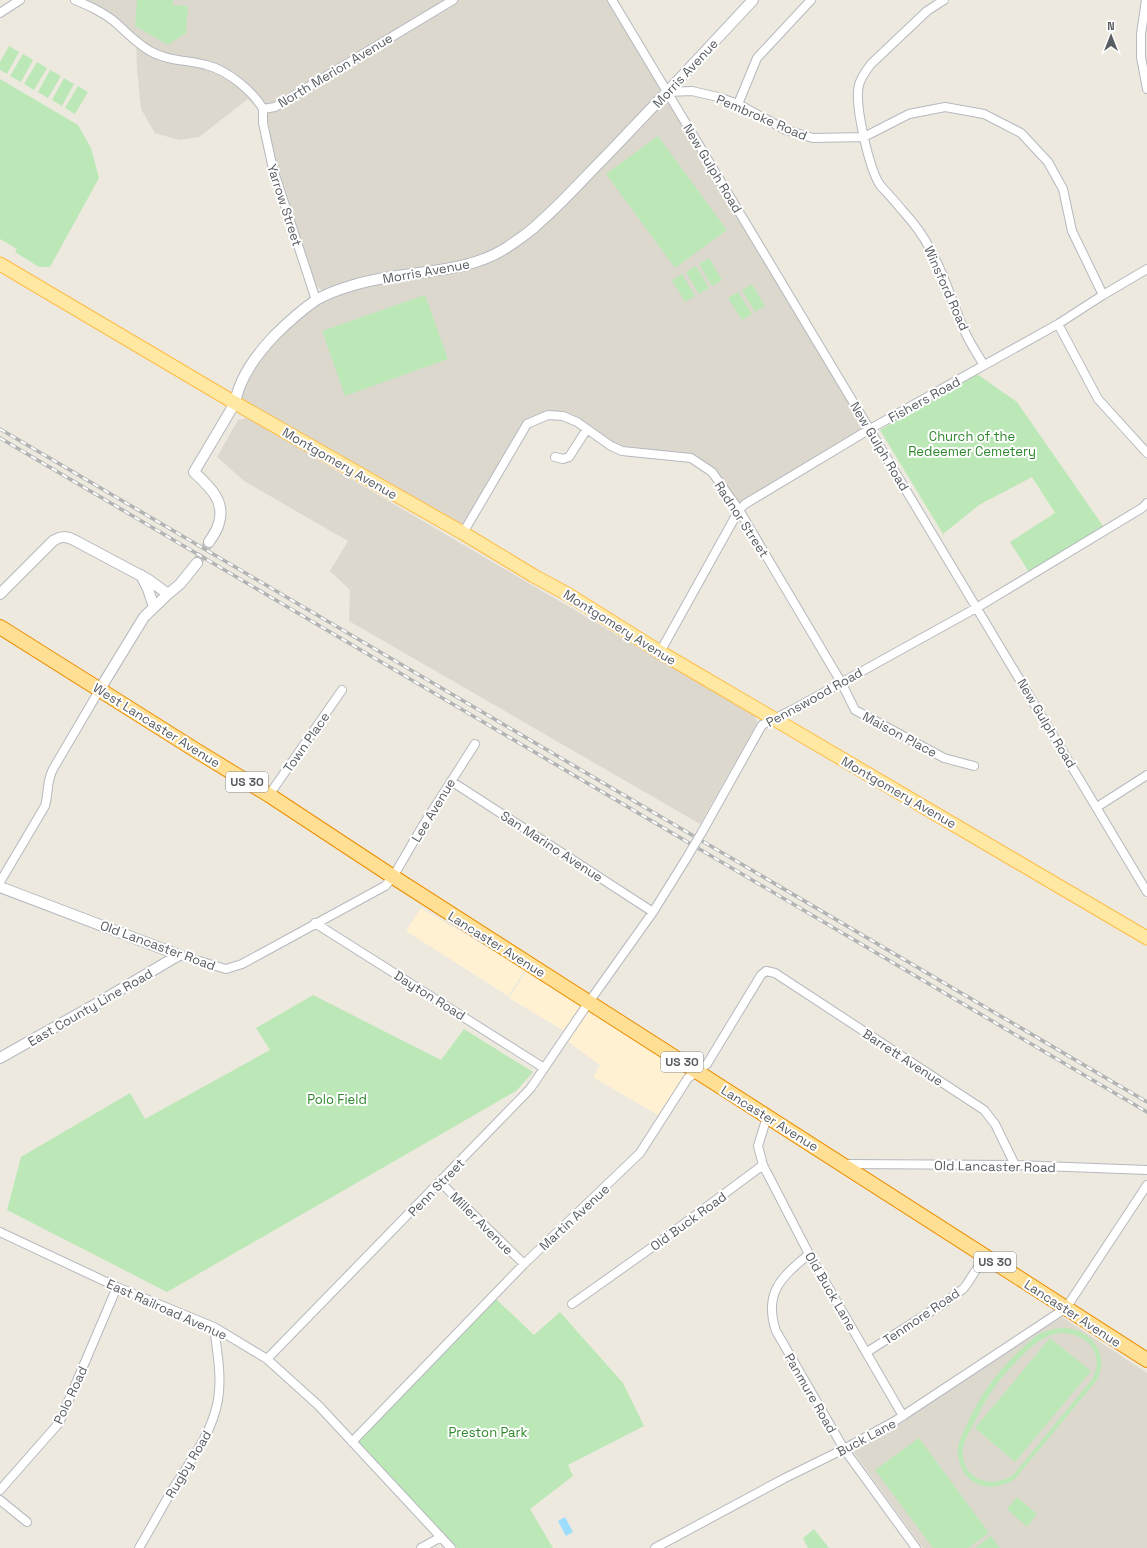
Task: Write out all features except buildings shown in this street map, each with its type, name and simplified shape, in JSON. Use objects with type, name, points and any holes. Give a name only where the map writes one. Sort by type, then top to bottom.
[{"type":"highway","name":"West Lancaster Avenue","points":[[0,626],[269,795],[393,877]]},
{"type":"highway","name":"Lancaster Avenue","points":[[393,877],[1147,1360]]},
{"type":"main road","name":"Montgomery Avenue","points":[[0,264],[235,403],[569,595],[660,652],[1147,938]]},
{"type":"street","points":[[0,13],[20,0]]},
{"type":"street","name":"North Merion Avenue","points":[[75,0],[105,15],[141,46],[157,55],[207,65],[220,70],[256,97],[263,108],[275,107],[453,0]]},
{"type":"street","name":"New Gulph Road","points":[[612,0],[978,607],[1147,892]]},
{"type":"street","name":"Morris Avenue","points":[[209,542],[218,526],[220,510],[219,502],[212,488],[194,472],[235,403],[237,392],[251,364],[268,343],[316,300],[344,288],[390,277],[453,268],[479,262],[507,247],[538,224],[668,92],[753,0]]},
{"type":"street","points":[[738,104],[757,58],[811,0]]},
{"type":"street","name":"Winsford Road","points":[[944,0],[927,11],[871,64],[859,85],[857,104],[864,137],[875,175],[880,184],[919,231],[931,250],[946,282],[962,326],[984,365]]},
{"type":"street","points":[[1146,0],[1141,34],[1141,57],[1147,90]]},
{"type":"street","name":"Pembroke Road","points":[[668,92],[692,91],[718,97],[738,104],[786,130],[813,138],[864,137],[909,114],[945,107],[984,114],[1022,133],[1048,162],[1063,190],[1072,231],[1103,295]]},
{"type":"street","name":"Yarrow Street","points":[[263,108],[263,123],[273,169],[316,300]]},
{"type":"street","name":"Fishers Road","points":[[660,652],[739,510],[745,504],[870,429],[1058,324],[1147,269]]},
{"type":"street","points":[[1058,324],[1098,399],[1147,453]]},
{"type":"street","name":"Radnor Street","points":[[463,533],[527,424],[548,415],[563,416],[577,422],[611,446],[622,451],[691,458],[712,472],[739,510],[842,682]]},
{"type":"street","points":[[554,457],[559,459],[569,457],[587,429]]},
{"type":"street","name":"Pennswood Road","points":[[588,1002],[653,912],[702,832],[762,725],[978,607],[1142,508],[1147,503]]},
{"type":"street","points":[[0,594],[53,541],[60,537],[66,537],[141,576],[168,594]]},
{"type":"street","points":[[0,882],[44,806],[48,779],[53,769],[144,617],[180,584],[197,563]]},
{"type":"street","points":[[141,576],[148,589],[154,607]]},
{"type":"street","name":"Maison Place","points":[[842,682],[855,710],[944,758],[974,766]]},
{"type":"street","name":"Town Place","points":[[269,795],[342,690]]},
{"type":"street","name":"Lee Avenue","points":[[393,877],[422,827],[475,744]]},
{"type":"street","points":[[1097,807],[1147,775]]},
{"type":"street","name":"San Marino Avenue","points":[[451,781],[653,912]]},
{"type":"street","name":"Old Lancaster Road","points":[[0,887],[179,955],[226,969],[255,958],[315,923],[385,886],[393,877]]},
{"type":"street","name":"Dayton Road","points":[[315,923],[544,1068]]},
{"type":"street","name":"East County Line Road","points":[[0,1058],[179,955]]},
{"type":"street","name":"Martin Avenue","points":[[352,1442],[524,1264],[640,1153],[688,1078],[707,1064],[761,976],[767,971]]},
{"type":"street","name":"Barrett Avenue","points":[[767,971],[775,973],[984,1110],[995,1124],[1014,1165]]},
{"type":"street","name":"Penn Street","points":[[267,1359],[530,1089],[588,1002]]},
{"type":"street","points":[[763,1165],[758,1146],[768,1117]]},
{"type":"street","name":"Old Lancaster Road","points":[[843,1164],[1014,1165],[1147,1170]]},
{"type":"street","name":"Old Buck Lane","points":[[763,1165],[809,1254],[903,1416]]},
{"type":"street","name":"Old Buck Road","points":[[572,1304],[664,1239],[763,1165]]},
{"type":"street","name":"Miller Avenue","points":[[440,1182],[524,1264]]},
{"type":"street","points":[[1066,1308],[1147,1185]]},
{"type":"street","name":"East Railroad Avenue","points":[[0,1232],[117,1286],[214,1327],[267,1359],[319,1406],[451,1548]]},
{"type":"street","name":"Panmure Road","points":[[809,1254],[786,1274],[777,1285],[773,1296],[772,1321],[777,1334],[844,1449],[916,1548]]},
{"type":"street","name":"Tenmore Road","points":[[867,1352],[944,1303],[963,1289],[985,1256]]},
{"type":"street","name":"Polo Road","points":[[0,1490],[60,1423],[117,1286]]},
{"type":"street","name":"Buck Lane","points":[[655,1548],[785,1478],[844,1449],[903,1416],[1066,1308]]},
{"type":"street","name":"Rugby Road","points":[[139,1548],[173,1488],[197,1452],[212,1422],[218,1400],[219,1383],[214,1327]]},
{"type":"street","points":[[0,1500],[27,1522]]},
{"type":"street","points":[[421,1548],[441,1537]]},
{"type":"shaded area","points":[[83,0],[607,0],[660,86],[659,95],[546,210],[502,244],[483,254],[465,260],[449,264],[384,272],[360,277],[323,291],[316,286],[273,153],[268,120],[248,99],[199,137],[179,140],[155,133],[141,109],[136,38],[124,24],[110,13]]},
{"type":"shaded area","points":[[668,92],[870,429],[739,510],[712,472],[691,458],[622,451],[577,422],[547,415],[527,424],[463,533],[235,403],[251,365],[316,300],[345,288],[479,261],[538,224]]},
{"type":"shaded area","points":[[247,418],[755,716],[757,724],[700,824],[349,621],[350,590],[330,571],[348,541],[244,481],[217,457],[238,420]]},
{"type":"shaded area","points":[[421,908],[525,970],[508,996],[406,931]]},
{"type":"shaded area","points":[[527,970],[686,1073],[658,1115],[593,1077],[600,1065],[567,1041],[571,1035],[509,998]]},
{"type":"shaded area","points":[[1062,1317],[1147,1373],[1147,1548],[923,1548],[852,1450],[902,1423],[912,1414]]},
{"type":"green space","points":[[137,0],[173,0],[173,5],[188,6],[186,33],[168,45],[135,26]]},
{"type":"green space","points":[[9,46],[19,52],[7,74],[0,70],[0,62]]},
{"type":"green space","points":[[23,54],[33,60],[21,82],[10,76]]},
{"type":"green space","points":[[37,62],[47,68],[34,90],[24,84]]},
{"type":"green space","points":[[50,70],[61,76],[48,98],[38,92]]},
{"type":"green space","points":[[64,78],[74,84],[62,106],[52,100]]},
{"type":"green space","points":[[0,79],[78,125],[91,148],[99,178],[50,267],[39,267],[15,252],[17,249],[0,239]]},
{"type":"green space","points":[[78,86],[88,92],[75,114],[65,108]]},
{"type":"green space","points":[[658,136],[727,230],[675,268],[606,174]]},
{"type":"green space","points":[[709,258],[722,280],[712,286],[699,264]]},
{"type":"green space","points":[[696,266],[709,288],[699,294],[686,272]]},
{"type":"green space","points":[[682,274],[695,296],[685,302],[672,280]]},
{"type":"green space","points":[[752,284],[765,306],[755,312],[742,290]]},
{"type":"green space","points":[[738,292],[752,314],[742,320],[728,298]]},
{"type":"green space","points":[[425,295],[448,359],[345,396],[322,331]]},
{"type":"green space","name":"Church of the Redeemer Cemetery","points":[[977,374],[1017,402],[1103,526],[1029,572],[1010,542],[1055,513],[1032,477],[979,505],[943,534],[880,430]]},
{"type":"green space","name":"Polo Field","points":[[313,995],[441,1060],[464,1029],[533,1072],[516,1091],[167,1292],[7,1210],[21,1157],[130,1093],[145,1119],[270,1050],[256,1028]]},
{"type":"green space","name":"Preston Park","points":[[496,1299],[534,1335],[560,1312],[623,1383],[644,1426],[568,1465],[573,1476],[530,1509],[553,1548],[457,1548],[357,1441]]},
{"type":"green space","points":[[1066,1328],[1084,1333],[1096,1345],[1100,1353],[1101,1362],[1097,1380],[1014,1480],[993,1487],[979,1485],[973,1482],[963,1471],[960,1465],[958,1450],[961,1437],[979,1401],[1004,1366],[1031,1340],[1045,1331]],"holes":[[[1053,1334],[1069,1334],[1085,1340],[1091,1345],[1095,1352],[1097,1360],[1093,1378],[1014,1474],[1005,1479],[996,1481],[987,1481],[972,1475],[963,1459],[963,1449],[966,1438],[980,1411],[1001,1378],[1031,1347],[1039,1341]]]},
{"type":"green space","points":[[1050,1338],[1091,1371],[1015,1462],[975,1428]]},
{"type":"green space","points":[[919,1438],[989,1533],[968,1548],[933,1548],[875,1470]]},
{"type":"green space","points":[[1017,1497],[1037,1514],[1027,1527],[1007,1509]]},
{"type":"green space","points":[[814,1529],[829,1548],[808,1548],[803,1538]]},
{"type":"green space","points":[[991,1536],[1000,1548],[975,1548]]},
{"type":"water","points":[[565,1517],[573,1532],[566,1536],[558,1521]]},
{"type":"tunnel","points":[[197,563],[209,542]]},
{"type":"railway","points":[[0,429],[1147,1102]]},
{"type":"railway","points":[[0,438],[1147,1112]]}]
